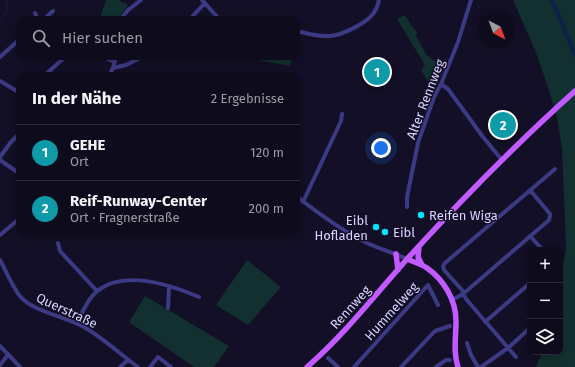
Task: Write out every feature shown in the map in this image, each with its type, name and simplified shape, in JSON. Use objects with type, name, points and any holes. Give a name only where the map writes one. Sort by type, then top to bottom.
[{"type":"main road","name":"Rennweg","points":[[307,367],[347,327],[419,247],[502,160],[575,91]]},
{"type":"main road","points":[[419,247],[418,257],[422,265]]},
{"type":"main road","points":[[396,254],[398,270]]},
{"type":"main road","points":[[407,260],[422,265],[433,274],[440,281],[452,300],[456,319],[454,345],[458,367]]},
{"type":"street","points":[[123,16],[128,10],[141,0]]},
{"type":"street","points":[[300,32],[329,37],[341,34],[372,15],[379,0]]},
{"type":"street","name":"Alter Rennweg","points":[[407,207],[408,191],[418,142],[434,97],[458,42],[471,0]]},
{"type":"street","points":[[192,16],[203,2],[216,16]]},
{"type":"street","points":[[47,16],[53,11]]},
{"type":"street","points":[[0,57],[16,43]]},
{"type":"street","points":[[48,72],[62,60]]},
{"type":"street","points":[[111,60],[115,62],[111,72]]},
{"type":"street","points":[[113,68],[126,65],[136,60]]},
{"type":"street","points":[[0,81],[16,91]]},
{"type":"street","points":[[440,84],[448,90],[502,160]]},
{"type":"street","points":[[303,202],[341,121],[342,114]]},
{"type":"street","points":[[16,137],[0,158],[16,171]]},
{"type":"street","points":[[516,357],[485,322],[444,270],[443,266],[555,169]]},
{"type":"street","points":[[452,300],[463,294],[547,222],[550,216],[530,190]]},
{"type":"street","points":[[300,199],[334,224],[354,236],[407,260]]},
{"type":"street","points":[[0,235],[16,221]]},
{"type":"street","points":[[530,236],[540,247]]},
{"type":"street","points":[[58,243],[60,252],[97,292]]},
{"type":"street","name":"Querstraße","points":[[0,260],[12,285],[25,302],[77,323],[89,330],[138,367]]},
{"type":"street","points":[[77,323],[88,302],[97,292],[112,283],[130,280],[149,282],[184,290],[199,297]]},
{"type":"street","name":"Hummelweg","points":[[354,367],[428,286],[432,291],[438,305]]},
{"type":"street","points":[[485,322],[527,286]]},
{"type":"street","points":[[168,308],[169,287]]},
{"type":"street","points":[[401,367],[435,331],[450,326]]},
{"type":"street","points":[[467,343],[471,355],[483,366],[508,348],[527,331]]},
{"type":"street","points":[[0,346],[20,367]]},
{"type":"street","points":[[0,365],[8,355]]},
{"type":"street","points":[[150,367],[158,356],[171,367]]},
{"type":"street","points":[[328,358],[338,367]]},
{"type":"street","points":[[120,367],[128,360]]},
{"type":"street","points":[[436,367],[446,360],[450,360]]},
{"type":"green space","points":[[106,0],[118,0],[128,5],[120,16],[101,16]]},
{"type":"green space","points":[[513,0],[575,0],[575,367],[536,367],[541,355],[563,355],[563,266],[566,247],[562,149],[557,117],[535,50]]},
{"type":"green space","points":[[405,15],[418,33],[415,34],[426,54],[444,69],[434,91],[421,70],[425,65],[397,19]]},
{"type":"green space","points":[[258,60],[292,60],[290,66]]},
{"type":"green space","points":[[247,260],[281,287],[248,325],[216,305]]},
{"type":"green space","points":[[145,296],[229,346],[214,367],[194,367],[129,322]]},
{"type":"waterway","points":[[0,22],[6,12],[7,0]]},
{"type":"waterway","points":[[552,0],[575,55]]},
{"type":"place","name":"GEHE","points":[[377,72]]},
{"type":"place","name":"Reif-Runway-Center","points":[[503,125]]},
{"type":"place","name":"Reifen Wiga","points":[[421,215]]},
{"type":"place","name":"Eibl Hofladen","points":[[376,227]]},
{"type":"place","name":"Eibl","points":[[385,232]]}]
